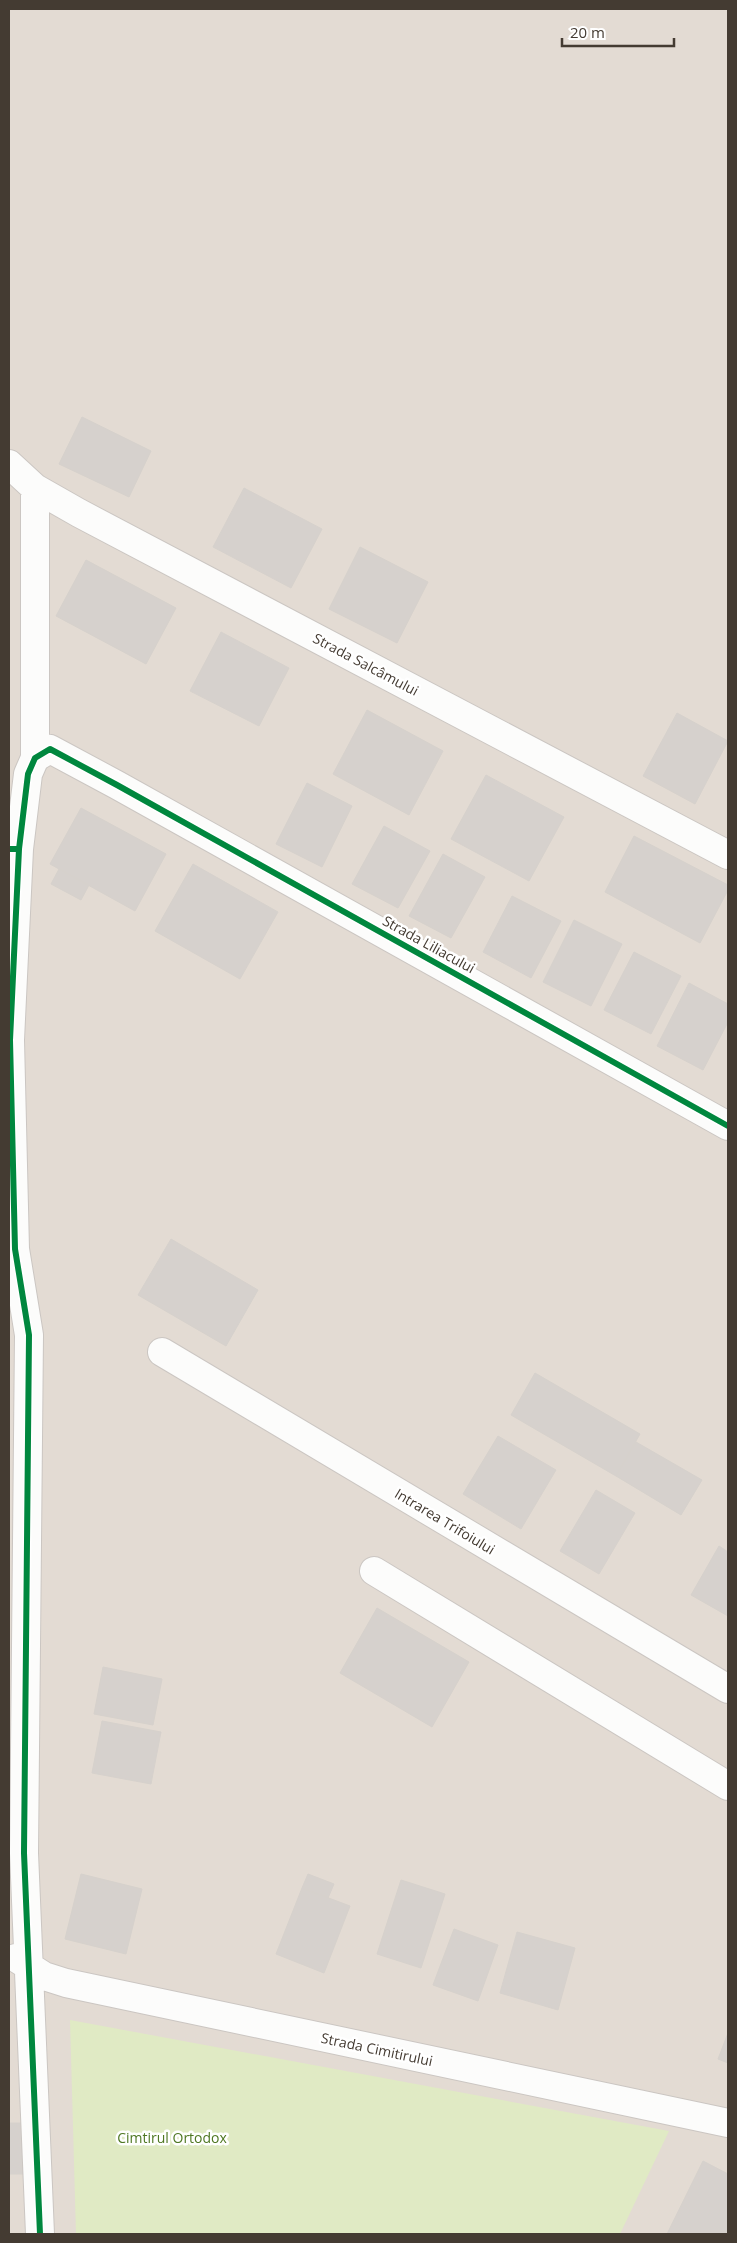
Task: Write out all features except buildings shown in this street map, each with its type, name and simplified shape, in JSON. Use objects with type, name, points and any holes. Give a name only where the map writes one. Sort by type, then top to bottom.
[{"type":"street","name":"Strada Salcâmului","points":[[9,464],[34,488],[728,855]]},
{"type":"street","points":[[34,488],[36,758],[28,774],[14,849],[10,1040],[12,1248],[29,1335],[24,1843],[18,1960],[40,2234]]},
{"type":"street","name":"Strada Liliacului","points":[[36,758],[50,749],[728,1126]]},
{"type":"street","name":"Intrarea Trifoiului","points":[[162,1352],[728,1689]]},
{"type":"street","points":[[374,1572],[728,1786]]},
{"type":"street","name":"Strada Cimitirului","points":[[18,1960],[44,1976],[66,1983],[728,2123]]},
{"type":"shaded area","points":[[9,9],[728,9],[728,2234],[9,2234]]},
{"type":"green space","name":"Cimtirul Ortodox","points":[[70,2020],[669,2131],[620,2234],[76,2234]]},
{"type":"cycle path","points":[[9,849],[19,849],[28,774],[35,758],[50,749],[728,1126]]},
{"type":"cycle path","points":[[19,849],[10,1040],[15,1249],[29,1335],[24,1853],[40,2234]]}]
